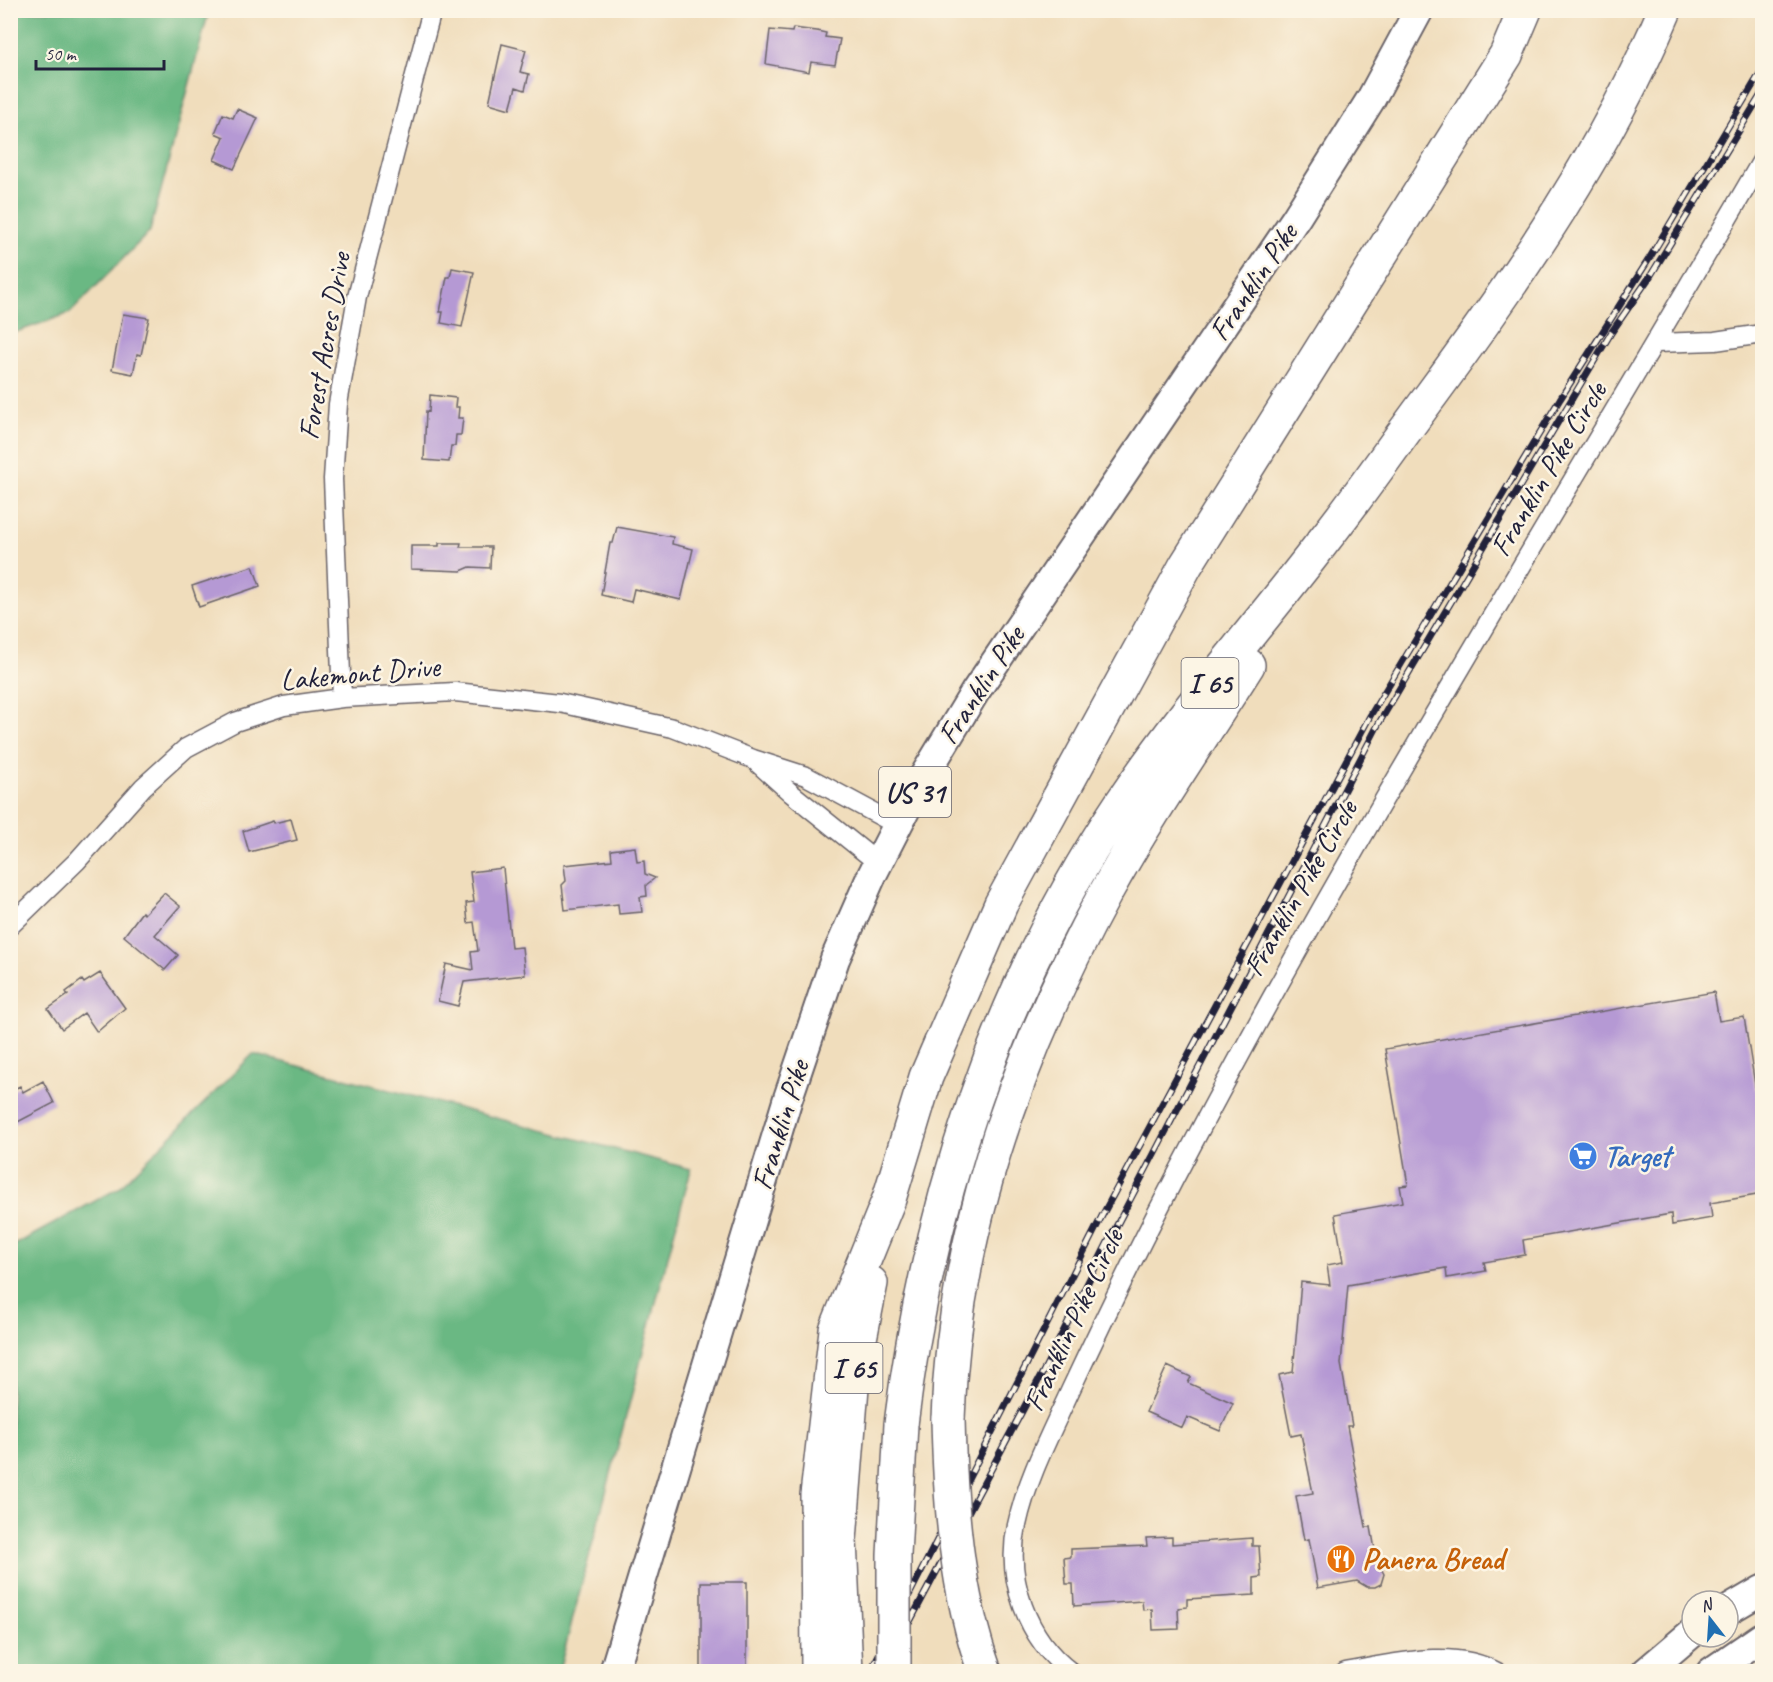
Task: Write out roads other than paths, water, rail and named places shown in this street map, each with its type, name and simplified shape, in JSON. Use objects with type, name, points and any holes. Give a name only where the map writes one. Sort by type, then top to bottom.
[{"type":"highway","name":"I 65","points":[[827,1539],[817,1495],[836,1330],[889,1199],[926,1077],[1001,904],[1186,565],[1506,55],[1525,10]]},
{"type":"highway","name":"I 65","points":[[894,1671],[894,1554],[901,1424],[921,1296],[945,1196],[982,1080],[1030,966],[1087,858],[1136,781],[1210,683],[1326,538],[1535,249],[1605,134],[1665,10]]},
{"type":"highway","points":[[985,1671],[970,1623],[960,1571],[951,1490],[948,1419],[953,1337],[969,1247],[996,1147],[1044,1018],[1106,893],[1138,836],[1326,538]]},
{"type":"highway","points":[[818,1671],[827,1539]]},
{"type":"highway","points":[[827,1539],[846,1671]]},
{"type":"main road","name":"Franklin Pike","points":[[614,1671],[791,1087],[836,959],[878,863],[941,746],[1007,643],[1302,209],[1371,99],[1419,10]]},
{"type":"main road","points":[[1740,1603],[1762,1590]]},
{"type":"main road","points":[[1711,1671],[1762,1637]]},
{"type":"main road","points":[[1646,1671],[1680,1643]]},
{"type":"street","name":"Forest Acres Drive","points":[[342,698],[333,479],[338,404],[357,297],[432,10]]},
{"type":"street","name":"Franklin Pike Circle","points":[[1071,1671],[1047,1649],[1035,1632],[1025,1614],[1014,1571],[1016,1529],[1039,1459],[1143,1237],[1264,1007],[1762,160]]},
{"type":"street","points":[[1656,343],[1715,341],[1762,334]]},
{"type":"street","name":"Lakemont Drive","points":[[10,926],[49,890],[149,781],[186,748],[260,712],[342,698],[454,692],[560,703],[673,728],[753,759],[806,776],[897,825]]},
{"type":"street","name":"Lakemont Drive","points":[[753,759],[805,805],[878,863]]},
{"type":"street","points":[[1345,1671],[1410,1662],[1454,1660],[1481,1664],[1497,1671]]},
{"type":"railway","points":[[870,1672],[1103,1214],[1370,716],[1560,399],[1649,259],[1762,70]]},
{"type":"railway","points":[[883,1672],[1043,1372],[1107,1244],[1379,723],[1611,333],[1651,275],[1762,93]]},
{"type":"place","name":"Target","points":[[1583,1156]]},
{"type":"place","name":"Panera Bread","points":[[1341,1559]]}]
